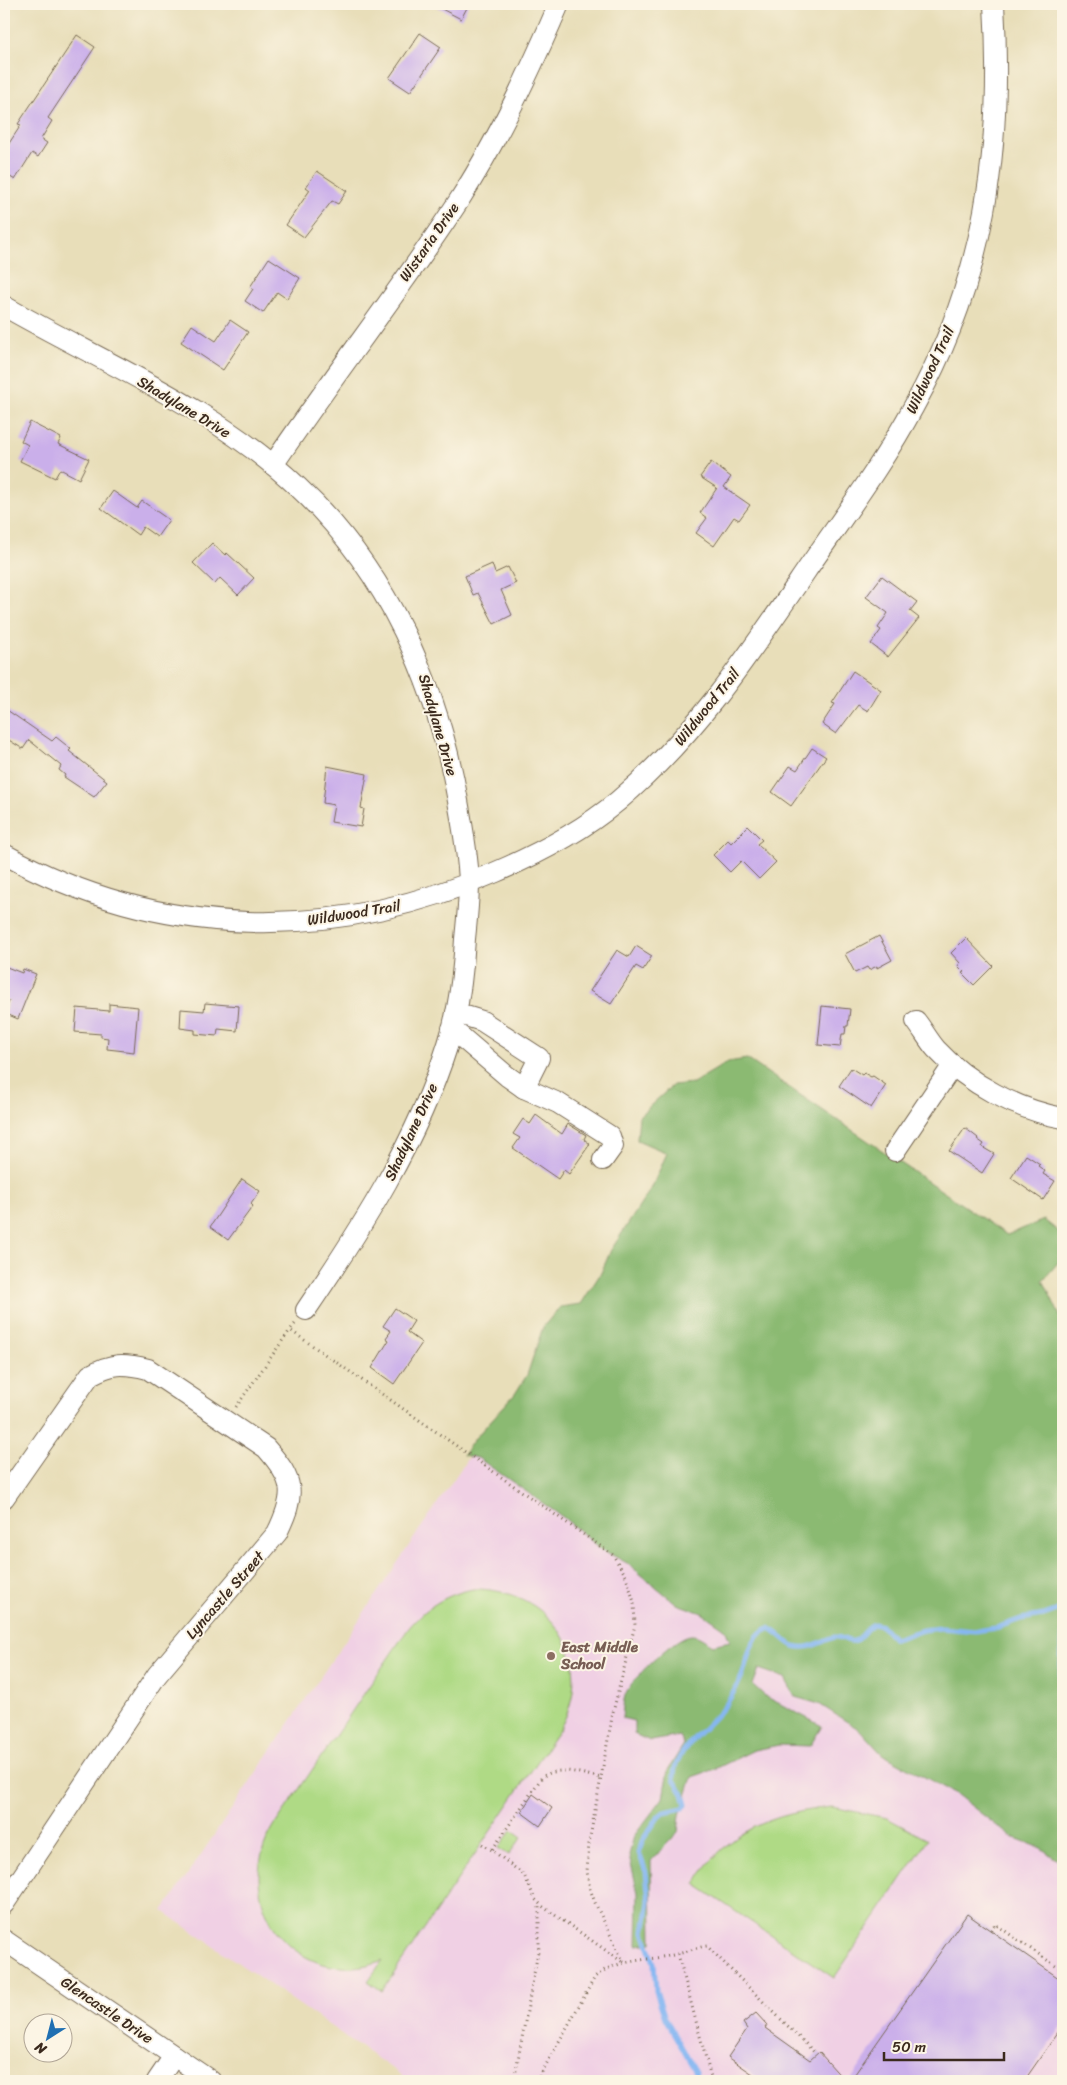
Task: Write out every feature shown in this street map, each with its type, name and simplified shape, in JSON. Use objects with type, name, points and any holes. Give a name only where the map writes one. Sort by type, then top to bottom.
[{"type":"street","name":"Wistaria Drive","points":[[273,465],[458,202],[490,149],[538,54],[559,4]]},
{"type":"street","name":"Wildwood Trail","points":[[4,854],[53,878],[113,900],[182,917],[244,923],[340,918],[404,905],[469,884],[528,858],[609,808],[645,777],[689,732],[750,653],[903,426],[933,369],[955,317],[981,236],[988,196],[996,115],[994,4]]},
{"type":"street","name":"Shadylane Drive","points":[[4,306],[189,407],[273,465],[319,508],[362,559],[388,602],[420,667],[438,716],[451,764],[463,829],[469,884],[464,959],[454,1021],[426,1105],[396,1168],[351,1242],[306,1310]]},
{"type":"street","points":[[454,1021],[482,1021],[539,1058],[524,1088]]},
{"type":"street","points":[[454,1021],[507,1076],[524,1088],[558,1103],[610,1136],[613,1146],[603,1160]]},
{"type":"street","points":[[916,1021],[936,1049],[953,1065],[993,1092],[1038,1113],[1063,1118]]},
{"type":"street","points":[[895,1151],[953,1065]]},
{"type":"street","name":"Lyncastle Street","points":[[4,1498],[90,1375],[107,1366],[127,1364],[148,1369],[266,1448],[287,1476],[290,1484],[287,1511],[277,1532],[254,1562],[157,1675],[4,1904]]},
{"type":"street","name":"Glencastle Drive","points":[[4,1940],[211,2081]]},
{"type":"street","points":[[157,2081],[174,2056]]},
{"type":"path","points":[[227,1421],[306,1310]]},
{"type":"path","points":[[290,1330],[613,1555],[626,1576],[634,1602],[635,1625],[613,1712],[589,1843],[587,1872],[593,1897],[624,1963]]},
{"type":"path","points":[[492,1850],[542,1777],[550,1772],[561,1770],[601,1778]]},
{"type":"path","points":[[482,1844],[524,1875],[535,1899],[539,1903],[624,1963]]},
{"type":"path","points":[[514,2081],[538,1947],[539,1903]]},
{"type":"path","points":[[991,1930],[995,1924],[1063,1971]]},
{"type":"path","points":[[537,2081],[595,1977],[600,1972],[624,1963],[664,1957],[704,1946],[712,1948],[816,2054]]},
{"type":"path","points":[[678,1954],[712,2081]]},
{"type":"shaded area","name":"East Middle School","points":[[472,1452],[1063,1859],[1063,2081],[410,2081],[163,1911]]},
{"type":"green space","points":[[747,1059],[1007,1235],[1044,1220],[1063,1235],[1063,1257],[1043,1280],[1060,1316],[1063,1317],[1063,1864],[1041,1848],[1010,1836],[956,1794],[882,1754],[860,1730],[819,1704],[795,1697],[785,1678],[759,1669],[753,1685],[765,1696],[822,1726],[810,1746],[779,1745],[754,1750],[715,1769],[692,1777],[680,1815],[678,1832],[651,1861],[652,1943],[637,1945],[638,1893],[629,1855],[634,1836],[663,1798],[668,1770],[684,1744],[680,1736],[650,1741],[634,1734],[634,1721],[622,1718],[625,1697],[631,1685],[656,1657],[676,1641],[692,1635],[712,1645],[730,1641],[725,1629],[702,1613],[677,1604],[627,1563],[601,1549],[564,1518],[478,1458],[463,1455],[476,1437],[515,1394],[527,1375],[543,1327],[560,1307],[581,1304],[601,1273],[611,1250],[652,1187],[667,1153],[637,1140],[639,1116],[673,1085],[693,1083],[728,1062]]},
{"type":"green space","points":[[473,1589],[501,1592],[525,1601],[545,1615],[561,1633],[570,1654],[574,1678],[570,1704],[559,1730],[382,1991],[368,1981],[383,1960],[352,1967],[323,1964],[299,1953],[279,1934],[265,1911],[259,1884],[262,1855],[274,1826],[408,1629],[429,1608],[445,1598]]},
{"type":"green space","points":[[832,1807],[887,1818],[928,1840],[834,1978],[695,1884],[721,1850],[753,1828],[790,1814]]},
{"type":"green space","points":[[512,1830],[522,1837],[509,1855],[498,1848]]},
{"type":"building","points":[[432,4],[469,4],[461,19]]},
{"type":"building","points":[[420,33],[441,47],[410,92],[389,78]]},
{"type":"building","points":[[77,35],[95,47],[48,118],[52,121],[41,139],[47,143],[38,157],[32,153],[15,180],[4,173],[4,151],[21,125],[18,124]]},
{"type":"building","points":[[317,171],[347,191],[338,204],[332,201],[304,237],[286,225],[310,190],[306,187]]},
{"type":"building","points":[[269,258],[300,278],[287,299],[277,292],[263,313],[245,301],[253,289],[250,287]]},
{"type":"building","points":[[230,320],[248,332],[223,370],[181,342],[192,325],[216,341]]},
{"type":"building","points":[[30,422],[61,438],[58,444],[89,459],[79,479],[60,469],[55,478],[20,461],[28,445],[21,441]]},
{"type":"building","points":[[711,462],[731,477],[724,487],[750,505],[739,520],[734,517],[714,546],[696,533],[707,518],[700,513],[717,488],[700,477]]},
{"type":"building","points":[[113,491],[137,508],[142,501],[169,520],[157,537],[143,527],[138,535],[101,508]]},
{"type":"building","points":[[212,543],[225,555],[227,553],[254,578],[238,595],[220,578],[215,584],[193,563]]},
{"type":"building","points":[[492,564],[495,573],[508,567],[516,583],[501,590],[512,615],[494,624],[478,593],[473,595],[465,576]]},
{"type":"building","points":[[882,576],[917,602],[910,611],[919,618],[888,657],[871,644],[881,630],[878,628],[888,613],[866,597]]},
{"type":"building","points":[[853,671],[881,690],[868,711],[858,705],[836,734],[822,724],[835,704],[832,703]]},
{"type":"building","points":[[4,708],[52,741],[56,737],[71,749],[69,751],[107,781],[94,797],[64,777],[65,775],[59,770],[61,766],[29,740],[23,749],[4,737]]},
{"type":"building","points":[[812,748],[826,757],[791,806],[772,792],[790,766],[797,770]]},
{"type":"building","points":[[327,766],[367,774],[361,808],[364,809],[361,827],[331,822],[334,805],[323,803]]},
{"type":"building","points":[[748,826],[762,840],[757,844],[776,862],[759,879],[741,861],[730,872],[713,855],[728,840],[731,843]]},
{"type":"building","points":[[879,936],[892,960],[877,968],[877,966],[869,970],[867,967],[855,973],[845,954]]},
{"type":"building","points":[[966,938],[993,966],[974,985],[962,973],[964,972],[958,966],[960,963],[951,953]]},
{"type":"building","points":[[636,946],[652,956],[643,970],[636,966],[611,1004],[590,991],[617,950],[629,957]]},
{"type":"building","points":[[4,966],[22,973],[23,969],[36,974],[18,1019],[4,1013],[9,1001],[4,999]]},
{"type":"building","points":[[205,1003],[239,1006],[237,1031],[218,1029],[217,1036],[195,1034],[195,1030],[180,1028],[181,1009],[204,1011]]},
{"type":"building","points":[[109,1004],[138,1007],[134,1052],[107,1049],[108,1038],[101,1037],[101,1034],[75,1032],[77,1008],[109,1011]]},
{"type":"building","points":[[822,1006],[850,1009],[848,1026],[846,1026],[845,1034],[842,1034],[840,1047],[818,1045]]},
{"type":"building","points":[[851,1068],[862,1075],[864,1073],[871,1077],[873,1076],[886,1085],[871,1108],[839,1086]]},
{"type":"building","points":[[536,1115],[562,1134],[568,1124],[586,1135],[584,1139],[590,1144],[569,1174],[564,1170],[558,1179],[513,1148],[520,1138],[513,1134],[523,1119],[530,1124]]},
{"type":"building","points":[[965,1128],[984,1144],[982,1147],[994,1154],[982,1173],[949,1151]]},
{"type":"building","points":[[1026,1155],[1040,1164],[1038,1166],[1045,1171],[1043,1174],[1055,1181],[1043,1200],[1011,1178]]},
{"type":"building","points":[[242,1179],[260,1191],[251,1204],[253,1206],[228,1240],[210,1227]]},
{"type":"building","points":[[395,1308],[414,1321],[407,1332],[422,1343],[394,1384],[372,1368],[389,1340],[386,1338],[391,1331],[383,1326]]},
{"type":"building","points":[[533,1794],[552,1808],[540,1826],[521,1812]]},
{"type":"building","points":[[967,1914],[1063,1981],[1063,2025],[1024,2081],[850,2081]]},
{"type":"building","points":[[756,2013],[767,2025],[765,2028],[810,2060],[819,2052],[845,2081],[763,2081],[728,2057],[747,2029],[743,2023]]},
{"type":"waterway","points":[[698,2081],[696,2072],[665,2018],[656,1991],[654,1963],[644,1932],[649,1901],[646,1872],[639,1853],[642,1841],[659,1816],[664,1812],[683,1808],[686,1805],[683,1794],[674,1780],[679,1758],[685,1748],[727,1703],[742,1676],[751,1649],[758,1636],[769,1628],[794,1646],[805,1647],[816,1645],[835,1637],[854,1641],[874,1624],[882,1626],[894,1639],[923,1630],[941,1628],[975,1631],[996,1628],[1063,1608]]},
{"type":"waterway","points":[[1063,1633],[1058,1719],[1063,1738]]},
{"type":"waterway","points":[[1063,1751],[1063,1758]]},
{"type":"place","name":"East Middle School","points":[[551,1656]]}]
